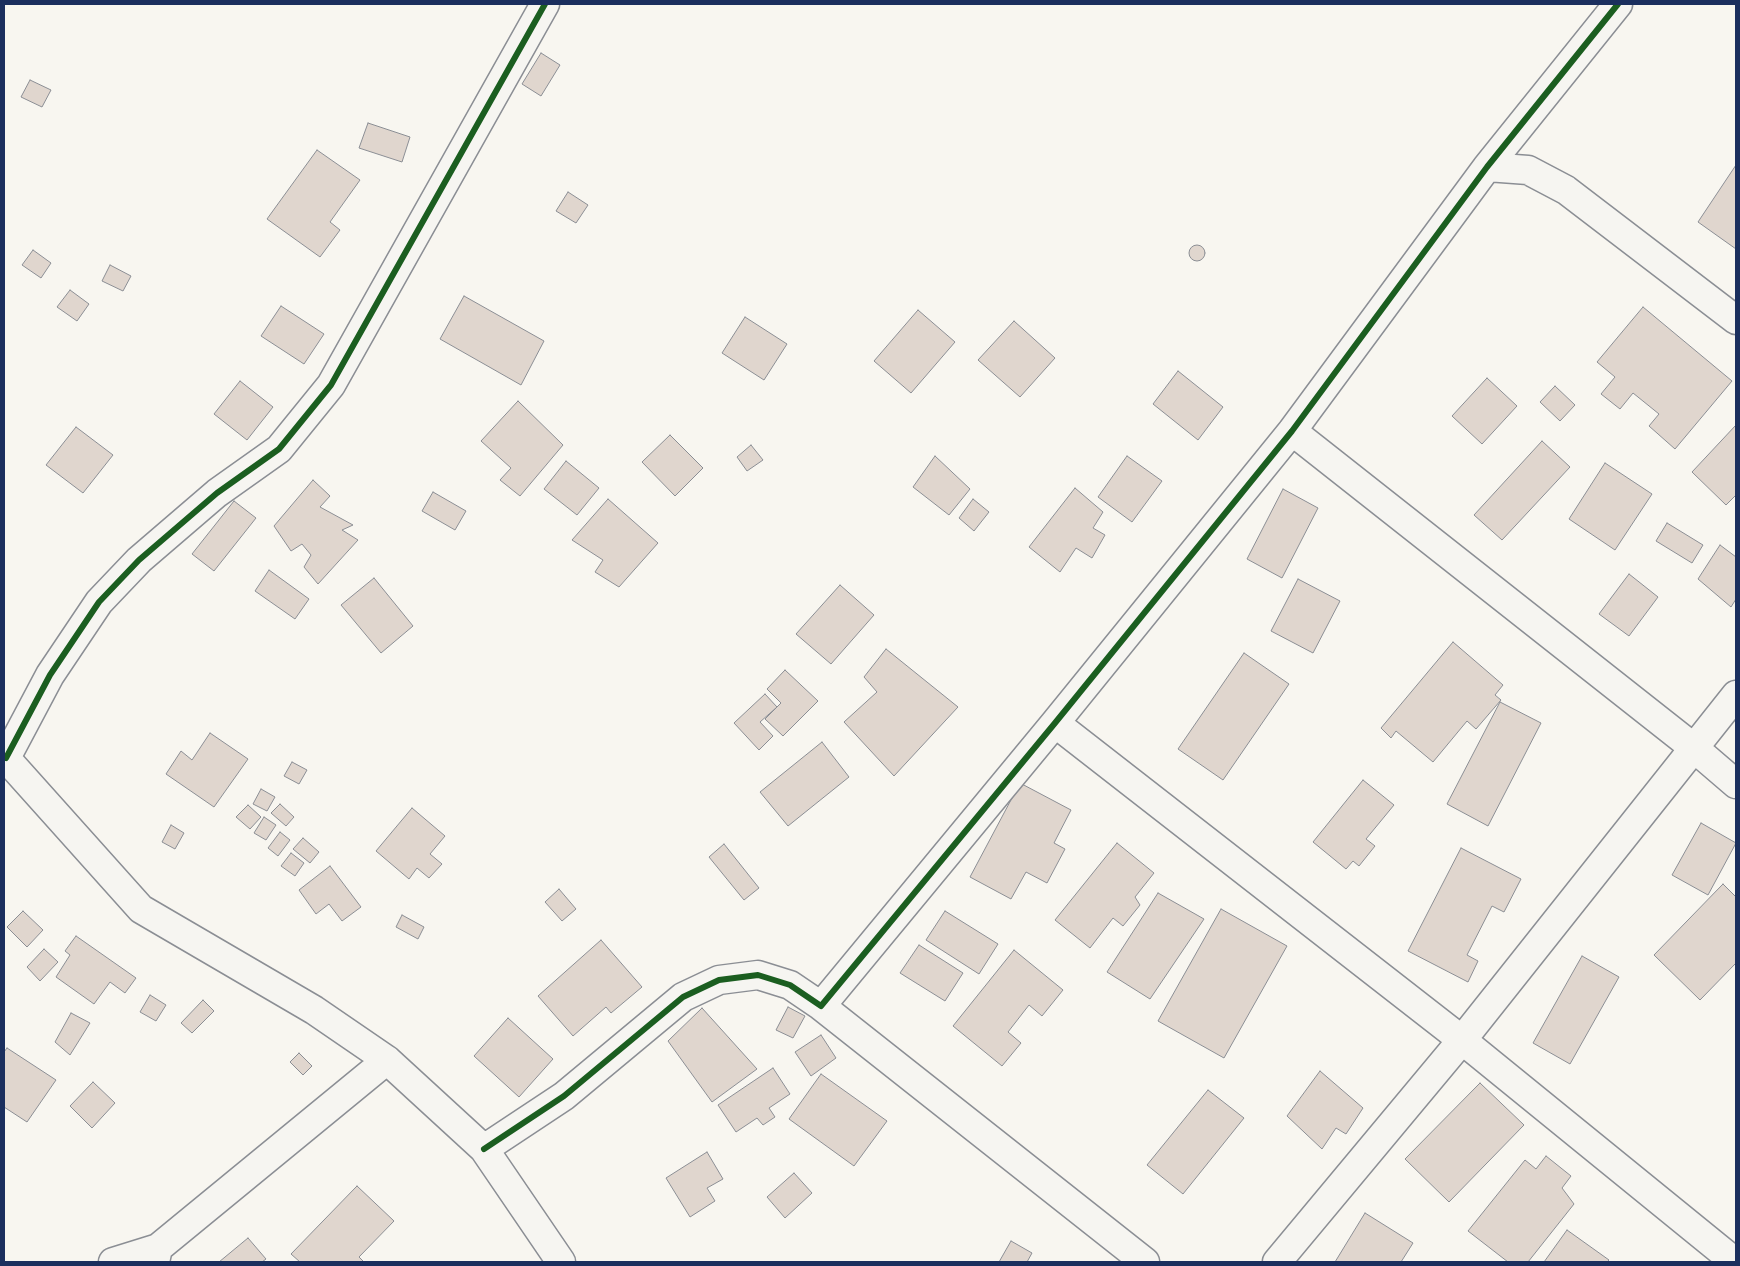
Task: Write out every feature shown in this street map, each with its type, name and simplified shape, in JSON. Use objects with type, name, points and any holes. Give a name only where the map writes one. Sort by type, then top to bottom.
[{"type":"street","points":[[545,4],[331,385],[278,450],[217,493],[139,560],[99,602],[50,675],[5,757],[141,910],[314,1010],[387,1060],[484,1149],[561,1262]]},
{"type":"street","points":[[821,1006],[1055,723],[1292,431],[1487,167],[1618,4]]},
{"type":"street","points":[[1487,167],[1528,170],[1566,190],[1736,320]]},
{"type":"street","points":[[1292,431],[1694,748],[1736,784]]},
{"type":"street","points":[[1277,1262],[1462,1040],[1736,695]]},
{"type":"street","points":[[1055,723],[1462,1040],[1735,1262]]},
{"type":"street","points":[[484,1149],[564,1096],[683,998],[719,980],[758,975],[790,985],[821,1006],[1145,1262]]},
{"type":"street","points":[[113,1262],[157,1255],[387,1060]]},
{"type":"building","points":[[541,53],[560,65],[541,96],[522,84]]},
{"type":"building","points":[[30,80],[51,90],[42,107],[21,97]]},
{"type":"building","points":[[368,123],[410,137],[402,162],[359,148]]},
{"type":"building","points":[[317,150],[360,180],[330,222],[340,230],[320,257],[267,219]]},
{"type":"building","points":[[1736,165],[1736,249],[1698,222]]},
{"type":"building","points":[[568,192],[588,205],[576,223],[556,211]]},
{"type":"building","points":[[1194,245],[1200,245],[1205,250],[1203,259],[1194,261],[1189,256],[1189,250]]},
{"type":"building","points":[[33,250],[51,263],[41,278],[22,265]]},
{"type":"building","points":[[110,265],[131,276],[123,291],[102,281]]},
{"type":"building","points":[[70,290],[89,304],[77,321],[57,307]]},
{"type":"building","points":[[464,296],[544,341],[521,385],[440,339]]},
{"type":"building","points":[[281,306],[324,334],[304,364],[261,336]]},
{"type":"building","points":[[1643,307],[1732,381],[1675,449],[1649,426],[1659,414],[1633,393],[1620,409],[1601,394],[1615,377],[1597,362]]},
{"type":"building","points":[[918,310],[955,342],[911,393],[874,361]]},
{"type":"building","points":[[745,317],[787,344],[764,380],[722,353]]},
{"type":"building","points":[[1014,321],[1055,358],[1020,397],[978,360]]},
{"type":"building","points":[[1178,371],[1223,407],[1198,440],[1153,404]]},
{"type":"building","points":[[1487,378],[1517,406],[1482,444],[1452,416]]},
{"type":"building","points":[[240,381],[273,407],[247,440],[214,414]]},
{"type":"building","points":[[1555,386],[1575,405],[1560,421],[1540,402]]},
{"type":"building","points":[[518,401],[563,445],[520,496],[500,480],[511,468],[481,441]]},
{"type":"building","points":[[1736,425],[1736,495],[1726,505],[1692,472]]},
{"type":"building","points":[[76,427],[113,455],[83,493],[46,465]]},
{"type":"building","points":[[670,435],[703,468],[675,496],[642,462]]},
{"type":"building","points":[[1542,441],[1570,467],[1502,540],[1474,515]]},
{"type":"building","points":[[751,445],[763,460],[747,471],[737,457]]},
{"type":"building","points":[[935,456],[970,489],[949,515],[913,487]]},
{"type":"building","points":[[1127,456],[1162,481],[1132,522],[1098,497]]},
{"type":"building","points":[[566,461],[599,488],[577,515],[544,489]]},
{"type":"building","points":[[1605,463],[1652,494],[1615,550],[1569,519]]},
{"type":"building","points":[[313,480],[330,496],[320,507],[353,525],[342,530],[358,540],[318,584],[304,567],[311,555],[302,544],[291,551],[274,526]]},
{"type":"building","points":[[1075,488],[1103,512],[1093,528],[1105,535],[1092,558],[1076,548],[1060,572],[1029,547]]},
{"type":"building","points":[[1283,489],[1318,508],[1282,578],[1247,559]]},
{"type":"building","points":[[433,492],[466,511],[455,530],[422,511]]},
{"type":"building","points":[[608,499],[658,543],[619,587],[595,572],[603,560],[572,540]]},
{"type":"building","points":[[973,499],[989,512],[974,531],[959,518]]},
{"type":"building","points":[[234,501],[256,518],[214,571],[192,554]]},
{"type":"building","points":[[1667,523],[1703,545],[1692,563],[1656,541]]},
{"type":"building","points":[[1720,545],[1736,557],[1736,599],[1731,607],[1698,579]]},
{"type":"building","points":[[269,570],[309,599],[295,619],[255,591]]},
{"type":"building","points":[[1629,574],[1658,597],[1629,636],[1599,614]]},
{"type":"building","points":[[374,578],[413,626],[381,653],[341,605]]},
{"type":"building","points":[[1298,579],[1340,601],[1313,653],[1271,631]]},
{"type":"building","points":[[840,585],[874,615],[831,664],[796,634]]},
{"type":"building","points":[[1453,642],[1503,685],[1495,695],[1501,700],[1476,729],[1467,721],[1433,762],[1396,731],[1391,738],[1381,728]]},
{"type":"building","points":[[886,649],[958,707],[894,776],[844,722],[877,692],[864,677]]},
{"type":"building","points":[[1244,653],[1289,684],[1223,780],[1178,749]]},
{"type":"building","points":[[785,670],[818,701],[783,736],[765,719],[781,703],[767,689]]},
{"type":"building","points":[[765,694],[777,707],[760,722],[773,736],[759,750],[734,723]]},
{"type":"building","points":[[1500,702],[1541,723],[1488,826],[1447,804]]},
{"type":"building","points":[[210,733],[248,759],[214,807],[166,774],[181,751],[192,760]]},
{"type":"building","points":[[822,742],[849,777],[788,826],[760,792]]},
{"type":"building","points":[[292,762],[307,770],[299,784],[284,776]]},
{"type":"building","points":[[1363,780],[1394,805],[1366,839],[1375,846],[1359,866],[1353,861],[1346,869],[1313,842]]},
{"type":"building","points":[[1020,783],[1071,810],[1054,843],[1065,849],[1047,883],[1026,872],[1011,899],[970,877]]},
{"type":"building","points":[[261,789],[275,797],[267,811],[253,804]]},
{"type":"building","points":[[280,804],[294,817],[286,826],[271,813]]},
{"type":"building","points":[[248,805],[261,817],[250,829],[236,817]]},
{"type":"building","points":[[412,808],[445,836],[430,854],[442,864],[429,878],[417,868],[409,879],[376,851]]},
{"type":"building","points":[[264,817],[276,825],[266,840],[254,833]]},
{"type":"building","points":[[1701,823],[1736,843],[1708,895],[1672,875]]},
{"type":"building","points":[[171,825],[184,833],[175,849],[162,842]]},
{"type":"building","points":[[280,832],[290,840],[278,856],[268,848]]},
{"type":"building","points":[[303,838],[319,852],[310,863],[293,849]]},
{"type":"building","points":[[1117,843],[1154,873],[1135,897],[1140,905],[1123,926],[1113,918],[1090,948],[1055,920]]},
{"type":"building","points":[[724,844],[759,888],[744,900],[709,857]]},
{"type":"building","points":[[1461,848],[1521,879],[1504,912],[1492,906],[1467,955],[1478,961],[1468,982],[1408,951]]},
{"type":"building","points":[[291,853],[304,863],[295,876],[281,866]]},
{"type":"building","points":[[330,866],[361,907],[342,921],[329,904],[316,914],[299,890]]},
{"type":"building","points":[[1723,884],[1736,897],[1736,963],[1700,1000],[1654,955]]},
{"type":"building","points":[[559,889],[576,909],[562,921],[545,902]]},
{"type":"building","points":[[1158,893],[1204,919],[1150,999],[1107,972]]},
{"type":"building","points":[[1221,909],[1287,946],[1224,1058],[1158,1021]]},
{"type":"building","points":[[23,911],[43,930],[27,947],[7,927]]},
{"type":"building","points":[[945,911],[998,944],[979,974],[926,940]]},
{"type":"building","points":[[402,915],[424,927],[418,939],[396,927]]},
{"type":"building","points":[[76,936],[136,978],[125,993],[110,982],[94,1004],[56,977],[70,955],[65,951]]},
{"type":"building","points":[[601,940],[642,987],[611,1013],[606,1007],[573,1036],[538,996]]},
{"type":"building","points":[[919,945],[963,973],[945,1001],[900,973]]},
{"type":"building","points":[[44,949],[58,962],[40,981],[27,967]]},
{"type":"building","points":[[1014,950],[1063,990],[1042,1016],[1029,1005],[1008,1032],[1021,1043],[1002,1066],[953,1026]]},
{"type":"building","points":[[1582,956],[1619,977],[1570,1064],[1533,1043]]},
{"type":"building","points":[[150,995],[166,1005],[156,1021],[140,1012]]},
{"type":"building","points":[[203,1000],[214,1011],[192,1033],[181,1023]]},
{"type":"building","points":[[788,1007],[805,1016],[793,1038],[776,1030]]},
{"type":"building","points":[[702,1008],[757,1069],[712,1102],[668,1041]]},
{"type":"building","points":[[71,1013],[90,1023],[70,1055],[55,1042]]},
{"type":"building","points":[[508,1018],[553,1059],[519,1097],[474,1056]]},
{"type":"building","points":[[821,1035],[836,1058],[811,1076],[795,1052]]},
{"type":"building","points":[[7,1048],[56,1080],[27,1122],[4,1107],[4,1052]]},
{"type":"building","points":[[299,1053],[312,1066],[303,1075],[290,1062]]},
{"type":"building","points":[[773,1068],[790,1094],[769,1108],[775,1117],[763,1125],[757,1118],[736,1132],[718,1105]]},
{"type":"building","points":[[1320,1071],[1363,1108],[1346,1134],[1336,1128],[1322,1149],[1287,1116]]},
{"type":"building","points":[[821,1074],[887,1121],[854,1166],[789,1119]]},
{"type":"building","points":[[93,1082],[115,1103],[92,1128],[70,1106]]},
{"type":"building","points":[[1480,1083],[1524,1125],[1449,1202],[1405,1159]]},
{"type":"building","points":[[1208,1090],[1244,1118],[1183,1194],[1147,1165]]},
{"type":"building","points":[[707,1152],[723,1179],[707,1188],[715,1201],[690,1217],[666,1178]]},
{"type":"building","points":[[1546,1156],[1571,1176],[1562,1188],[1574,1204],[1528,1262],[1508,1262],[1468,1231],[1525,1160],[1536,1169]]},
{"type":"building","points":[[794,1173],[812,1193],[785,1218],[767,1197]]},
{"type":"building","points":[[357,1186],[394,1221],[359,1257],[364,1262],[300,1262],[291,1254]]},
{"type":"building","points":[[1365,1213],[1413,1243],[1401,1262],[1335,1262]]},
{"type":"building","points":[[1567,1230],[1609,1260],[1607,1262],[1544,1262]]},
{"type":"building","points":[[248,1238],[266,1259],[262,1262],[219,1262]]},
{"type":"building","points":[[1011,1241],[1032,1253],[1027,1262],[999,1262]]},
{"type":"cycle path","points":[[6,758],[50,675],[99,602],[139,560],[217,493],[279,449],[331,385],[545,4]]},
{"type":"cycle path","points":[[484,1149],[564,1096],[683,997],[719,980],[758,975],[790,985],[821,1006],[1055,723],[1292,431],[1487,167],[1618,4]]}]
